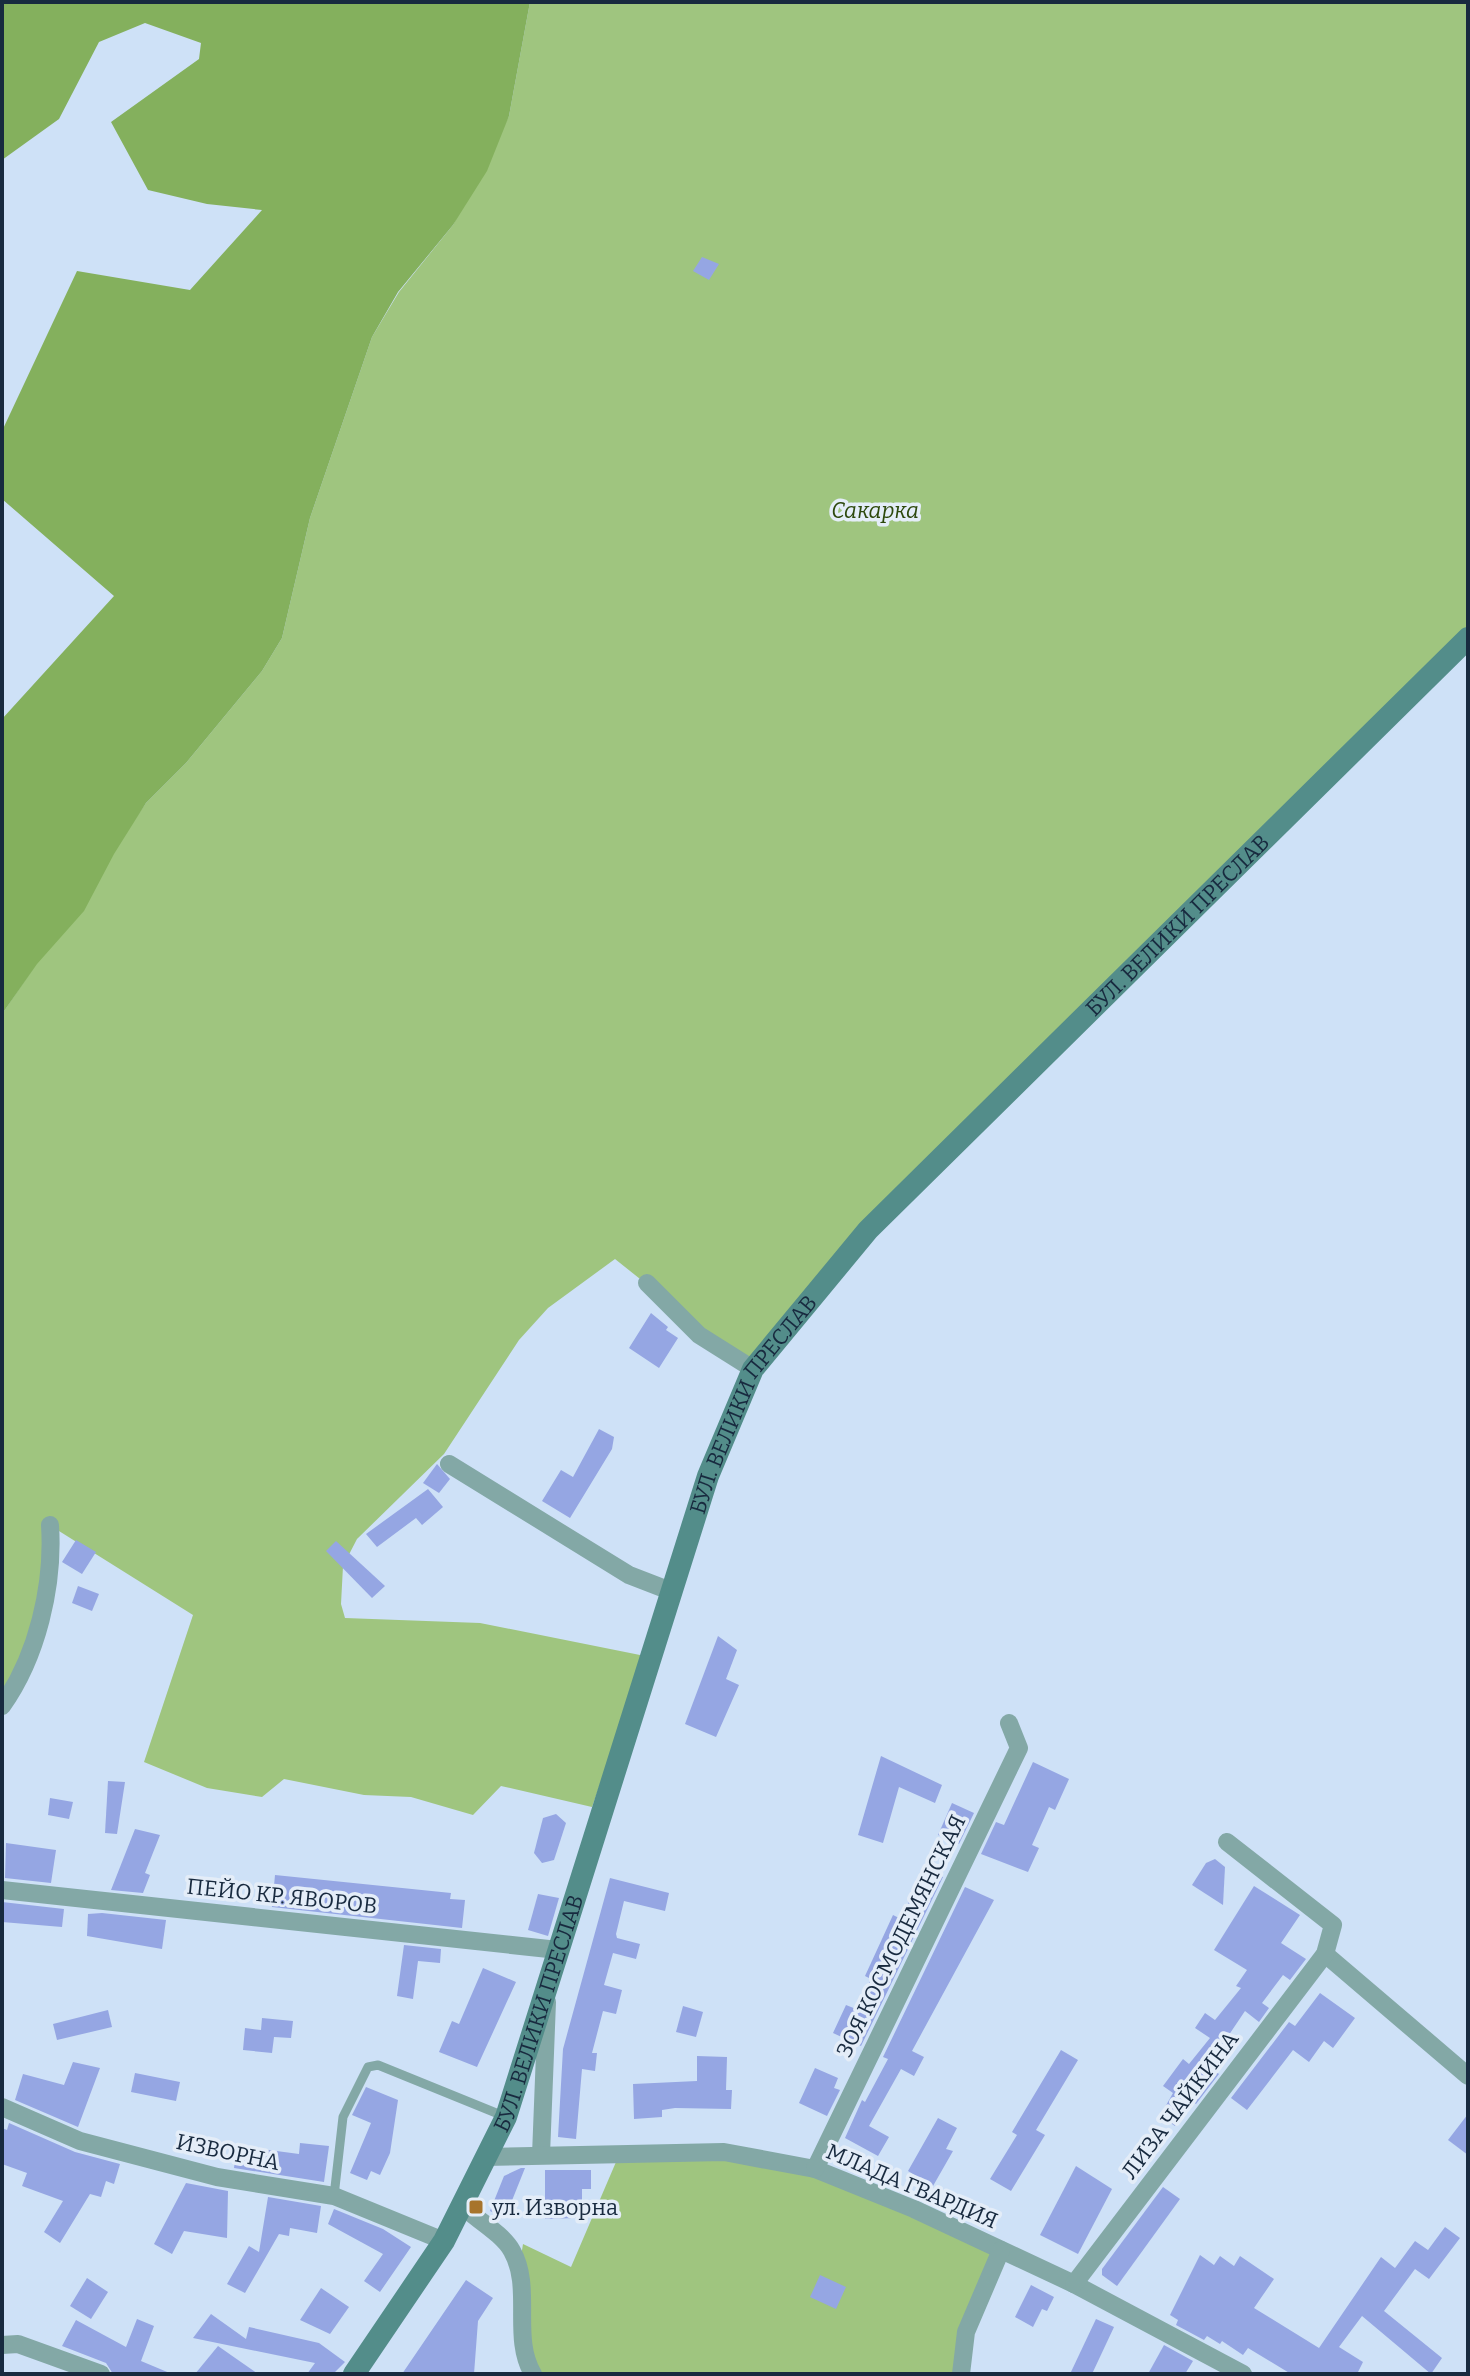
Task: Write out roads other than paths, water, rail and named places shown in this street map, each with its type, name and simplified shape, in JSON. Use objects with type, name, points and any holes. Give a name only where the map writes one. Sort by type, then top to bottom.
[{"type":"main road","name":"БУЛ. ВЕЛИКИ ПРЕСЛАВ","points":[[354,2374],[444,2241],[506,2117],[547,1992],[613,1769],[673,1592],[708,1476],[753,1369],[795,1314],[868,1230],[1468,638]]},
{"type":"street","points":[[647,1283],[699,1335],[753,1369]]},
{"type":"street","points":[[449,1464],[629,1575],[673,1592]]},
{"type":"street","points":[[2,1706],[19,1681],[37,1632],[52,1550],[50,1525]]},
{"type":"street","name":"ЗОЯ КОСМОДЕМЯНСКАЯ","points":[[815,2169],[1019,1748],[1009,1723]]},
{"type":"street","points":[[1227,1842],[1333,1925],[1325,1954],[1468,2076]]},
{"type":"street","name":"ПЕЙО КР. ЯВОРОВ","points":[[2,1890],[558,1950]]},
{"type":"street","name":"ЛИЗА ЧАЙКИНА","points":[[1074,2284],[1325,1954]]},
{"type":"street","points":[[541,2155],[547,1992]]},
{"type":"street","name":"ИЗВОРНА","points":[[2,2107],[80,2141],[201,2173],[334,2196],[444,2241]]},
{"type":"street","name":"МЛАДА ГВАРДИЯ","points":[[485,2157],[724,2152],[815,2169],[914,2209],[1074,2284],[1243,2374]]},
{"type":"street","points":[[461,2205],[512,2249],[519,2269],[522,2344],[533,2374]]},
{"type":"street","points":[[961,2374],[966,2332],[1001,2250]]},
{"type":"street","points":[[2,2345],[18,2344],[101,2374]]},
{"type":"lane","points":[[334,2196],[343,2117],[368,2067],[378,2065],[506,2117]]},
{"type":"place","name":"ул. Изворна","points":[[476,2207]]},
{"type":"park label","name":"Сакарка","points":[[875,510]]}]
